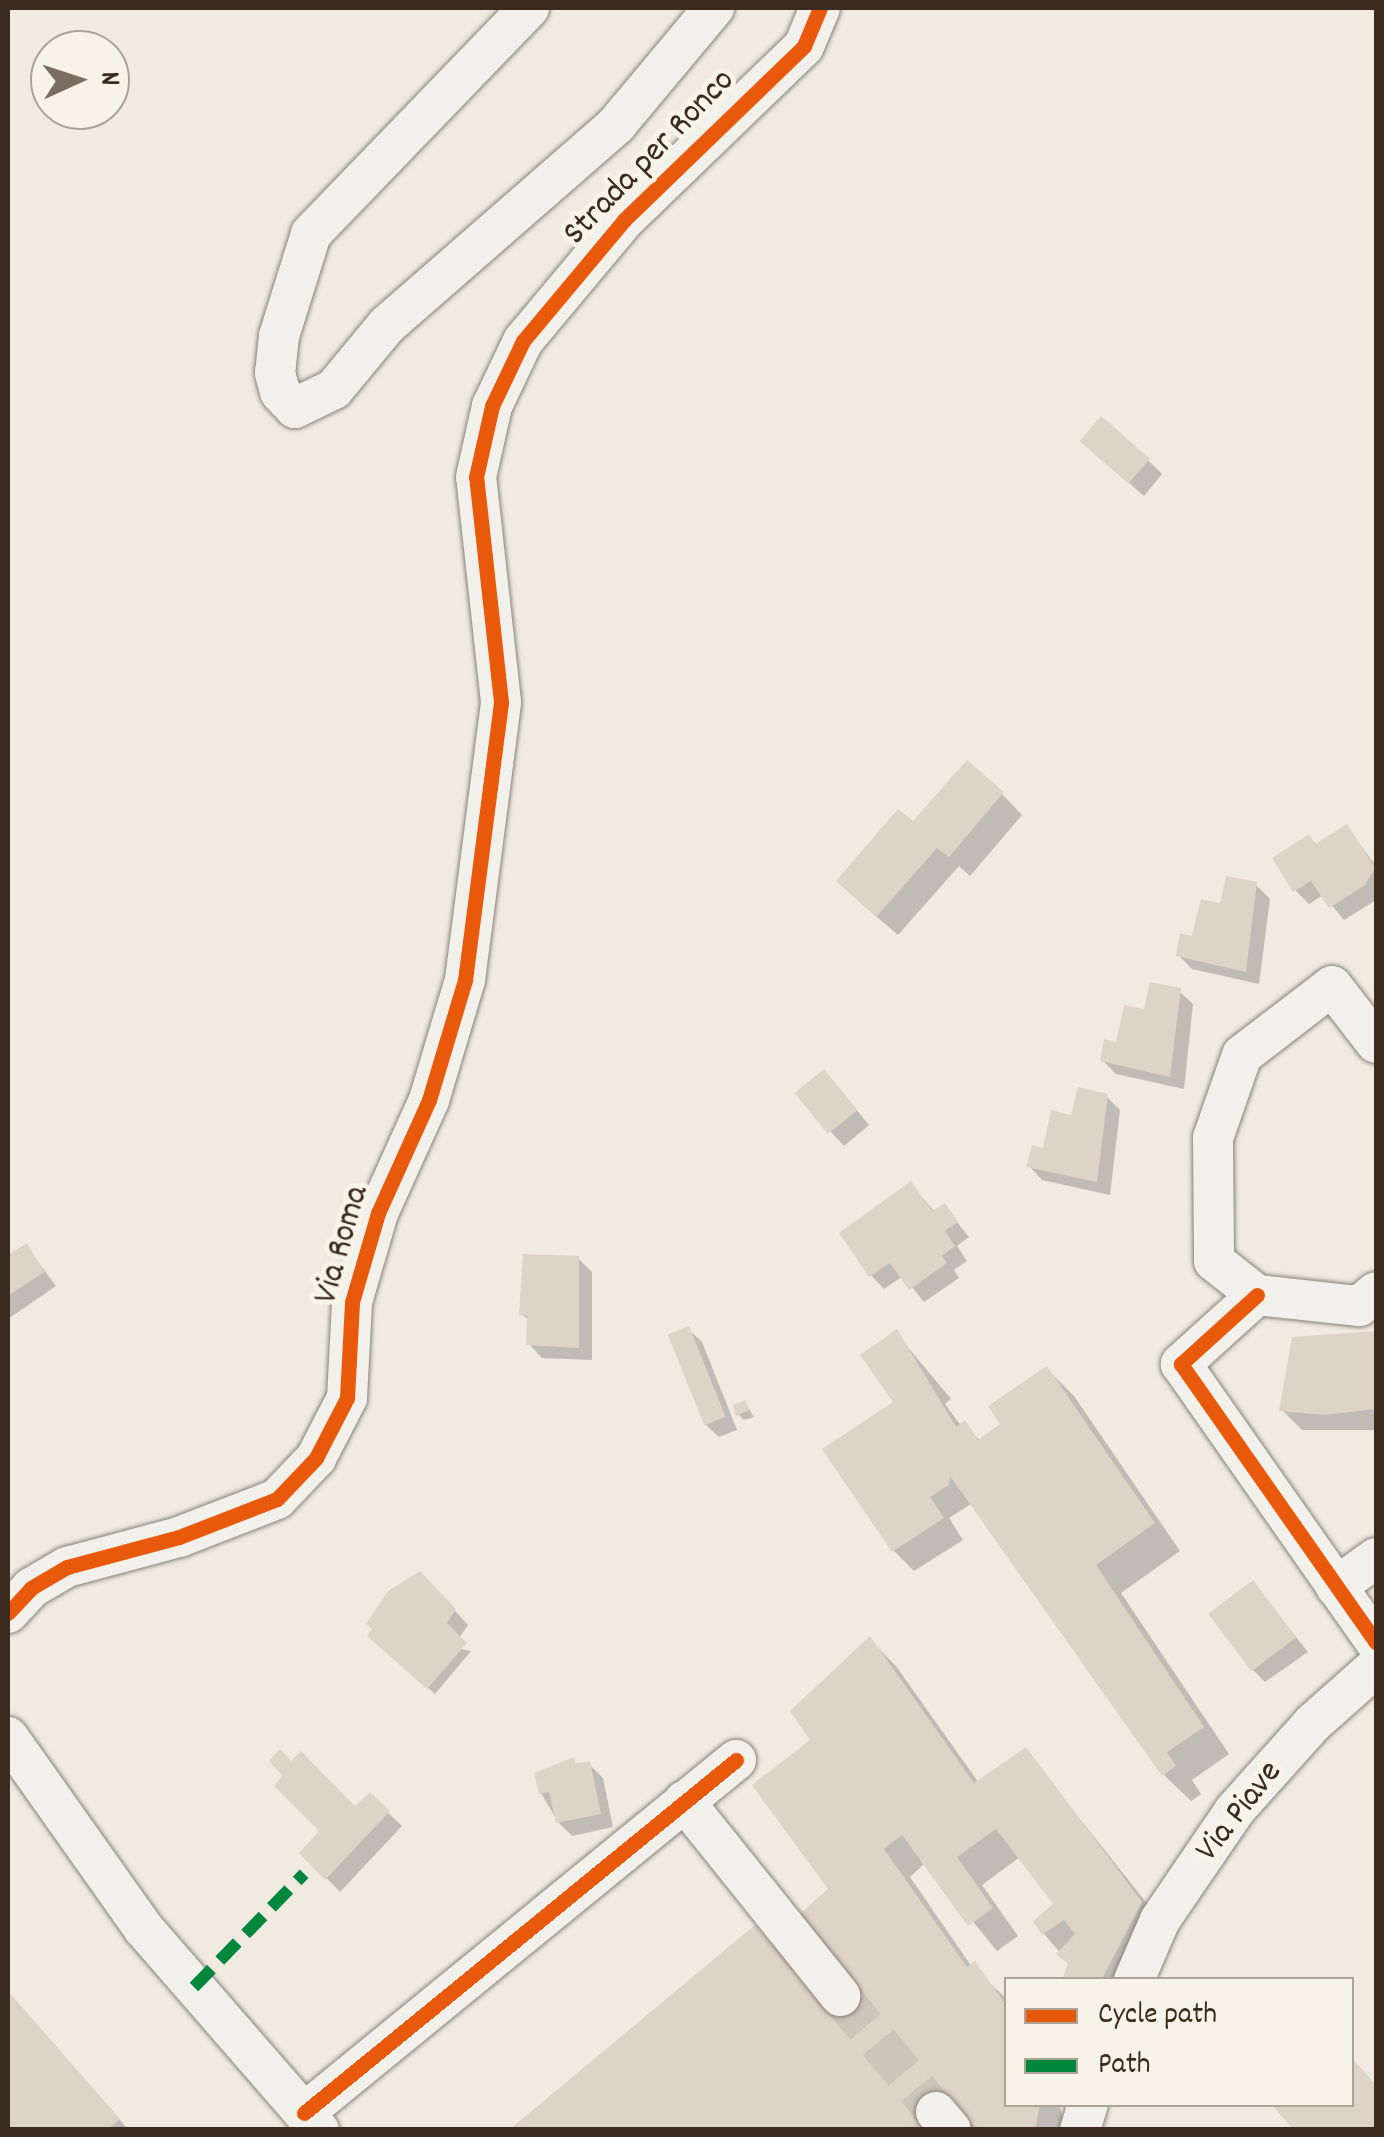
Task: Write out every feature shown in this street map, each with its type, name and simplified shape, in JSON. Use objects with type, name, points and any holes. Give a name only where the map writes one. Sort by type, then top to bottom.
[{"type":"street","name":"Strada per Ronco","points":[[530,8],[311,234],[279,336],[275,374],[280,392],[296,408],[334,389],[386,324],[616,125],[714,8]]},
{"type":"street","name":"Strada per Ronco","points":[[501,702],[476,477],[492,406],[523,341],[624,220],[804,46],[820,8]]},
{"type":"street","name":"Via Roma","points":[[8,1613],[31,1588],[67,1567],[179,1537],[278,1499],[316,1458],[347,1398],[352,1302],[378,1212],[428,1100],[465,980],[501,702]]},
{"type":"street","points":[[1376,1044],[1332,986],[1242,1056],[1213,1138],[1214,1261],[1257,1295],[1359,1306],[1376,1292]]},
{"type":"street","points":[[1257,1295],[1181,1364],[1376,1643]]},
{"type":"street","points":[[1336,1587],[1376,1558]]},
{"type":"street","name":"Via Piave","points":[[1135,1977],[1160,1920],[1235,1810],[1313,1723],[1376,1667]]},
{"type":"street","points":[[8,1738],[144,1929],[312,2121],[736,1760]]},
{"type":"street","points":[[684,1802],[840,1996]]},
{"type":"building","points":[[1101,416],[1150,459],[1128,484],[1079,441]]},
{"type":"building","points":[[967,760],[1004,792],[949,857],[937,848],[876,917],[836,881],[898,809],[913,821]]},
{"type":"building","points":[[1347,824],[1375,868],[1365,885],[1329,908],[1311,881],[1293,892],[1272,858],[1309,834],[1315,844]]},
{"type":"building","points":[[1226,876],[1257,882],[1246,972],[1176,956],[1180,933],[1192,936],[1201,899],[1220,903]]},
{"type":"building","points":[[1150,982],[1181,988],[1170,1077],[1100,1061],[1104,1039],[1116,1042],[1124,1005],[1144,1009]]},
{"type":"building","points":[[824,1069],[857,1110],[828,1134],[794,1093]]},
{"type":"building","points":[[1078,1087],[1108,1094],[1097,1182],[1026,1167],[1032,1145],[1043,1148],[1051,1110],[1071,1115]]},
{"type":"building","points":[[911,1181],[932,1211],[945,1203],[958,1222],[945,1231],[955,1246],[942,1256],[947,1263],[909,1290],[890,1263],[869,1277],[839,1233]]},
{"type":"building","points":[[27,1243],[44,1272],[8,1296],[8,1255]]},
{"type":"building","points":[[523,1254],[579,1256],[579,1348],[526,1345],[527,1316],[519,1315]]},
{"type":"building","points":[[689,1326],[726,1417],[704,1425],[668,1335]]},
{"type":"building","points":[[897,1329],[956,1427],[965,1420],[978,1440],[1000,1424],[988,1406],[1047,1366],[1155,1523],[1096,1565],[1204,1727],[1167,1752],[1176,1766],[1162,1776],[950,1476],[949,1485],[930,1497],[944,1518],[892,1552],[822,1449],[893,1402],[860,1355]]},
{"type":"building","points":[[1376,1331],[1376,1409],[1325,1415],[1279,1411],[1292,1337]]},
{"type":"building","points":[[745,1400],[750,1410],[736,1416],[733,1405]]},
{"type":"building","points":[[420,1571],[456,1609],[447,1623],[467,1643],[427,1689],[367,1636],[372,1629],[366,1624],[388,1591]]},
{"type":"building","points":[[1253,1580],[1296,1638],[1252,1671],[1208,1614]]},
{"type":"building","points":[[870,1636],[974,1783],[1026,1747],[1142,1902],[1103,1977],[1063,1977],[1068,1964],[1056,1954],[1075,1934],[1064,1920],[1042,1935],[1033,1921],[1053,1904],[996,1829],[957,1857],[993,1908],[968,1926],[902,1835],[884,1849],[967,1967],[975,1961],[1004,2002],[1004,2107],[1039,2107],[1035,2130],[977,2130],[951,2100],[925,2130],[509,2130],[755,1925],[825,2008],[796,1917],[828,1889],[752,1785],[810,1740],[790,1711]]},
{"type":"building","points":[[280,1749],[291,1761],[301,1751],[355,1806],[370,1792],[390,1811],[325,1880],[299,1853],[319,1831],[274,1786],[282,1775],[269,1761]]},
{"type":"building","points":[[574,1757],[576,1764],[590,1761],[601,1814],[556,1823],[549,1792],[539,1794],[534,1773]]},
{"type":"building","points":[[8,1991],[120,2119],[107,2130],[8,2130]]},
{"type":"building","points":[[1354,2060],[1376,2085],[1376,2130],[1294,2130],[1274,2107],[1354,2107]]},
{"type":"tunnel","points":[[840,1996],[936,2112]]},
{"type":"marked path","points":[[194,1987],[304,1874]]},
{"type":"cycle path","points":[[8,1613],[31,1588],[67,1567],[179,1537],[277,1499],[316,1458],[347,1398],[352,1302],[378,1213],[429,1100],[465,980],[501,702],[476,477],[492,406],[523,341],[624,220],[804,46],[820,8]]},
{"type":"cycle path","points":[[1257,1295],[1181,1364],[1376,1643]]},
{"type":"cycle path","points":[[304,2113],[736,1760]]}]
